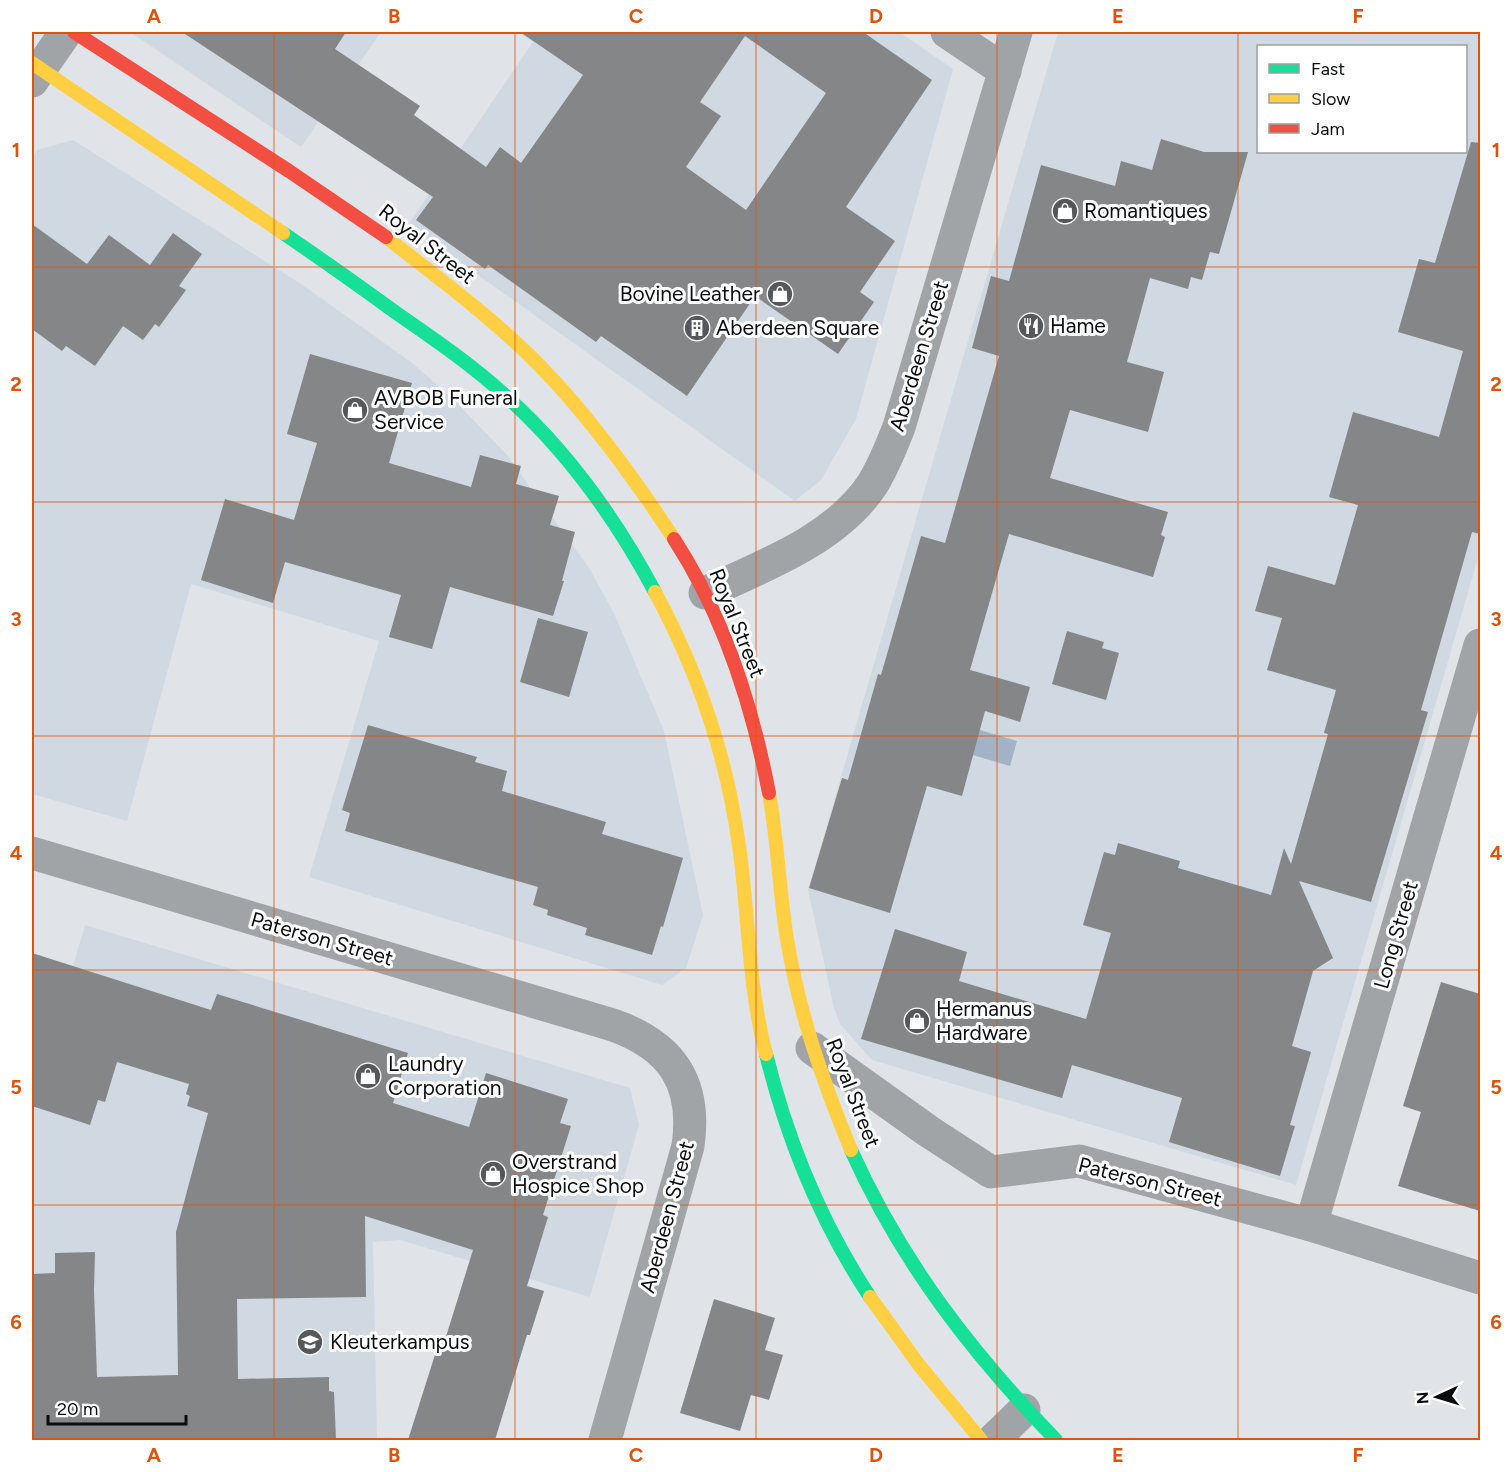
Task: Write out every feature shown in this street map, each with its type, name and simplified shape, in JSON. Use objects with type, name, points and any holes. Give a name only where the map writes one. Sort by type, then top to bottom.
[{"type":"main road","name":"Royal Street","points":[[74,32],[363,220],[496,324],[546,371],[629,472],[669,532],[705,593],[728,646],[763,771],[777,843],[788,945],[798,997],[812,1048],[842,1128],[867,1185],[897,1241],[973,1351],[1024,1410],[1056,1440]]},
{"type":"main road","points":[[34,71],[288,235],[481,373],[526,415],[567,461],[605,510],[638,562],[667,616],[698,684],[713,728],[730,790],[736,825],[756,1009],[763,1046],[787,1125],[800,1158],[823,1212],[865,1289],[935,1385],[981,1440]]},
{"type":"street","points":[[34,71],[66,32]]},
{"type":"street","points":[[947,32],[1005,71]]},
{"type":"street","name":"Aberdeen Street","points":[[705,593],[800,547],[829,528],[858,502],[880,470],[898,427],[1017,32]]},
{"type":"street","name":"Long Street","points":[[1311,1225],[1480,645]]},
{"type":"street","name":"Paterson Street","points":[[32,853],[613,1025]]},
{"type":"street","name":"Aberdeen Street","points":[[605,1440],[688,1146],[691,1125],[684,1084],[674,1066],[658,1047],[637,1033],[613,1025]]},
{"type":"street","name":"Paterson Street","points":[[812,1048],[990,1172],[1079,1161],[1311,1225],[1480,1278]]},
{"type":"street","points":[[993,1440],[1024,1410]]},
{"type":"shaded area","points":[[130,32],[381,32],[301,147]]},
{"type":"shaded area","points":[[518,32],[899,32],[953,69],[856,419],[821,480],[795,501],[408,225],[533,42]]},
{"type":"shaded area","points":[[1058,32],[1480,32],[1480,551],[1296,1185],[872,1060],[840,1024],[834,1008],[808,890]]},
{"type":"shaded area","points":[[73,140],[301,284],[411,362],[451,397],[507,455],[589,568],[613,611],[664,731],[703,915],[686,968],[662,985],[309,877],[379,641],[191,584],[127,821],[32,794],[32,158],[37,150]]},
{"type":"shaded area","points":[[85,925],[630,1088],[639,1125],[590,1297],[400,1240],[373,1242],[377,1440],[32,1440],[32,1106]]},
{"type":"water","points":[[963,725],[1017,741],[1010,766],[956,750]]},
{"type":"building","points":[[182,32],[346,32],[335,49],[420,106],[414,115],[486,167],[500,147],[521,163],[583,75],[520,32],[863,32],[932,80],[846,207],[895,241],[860,292],[874,302],[838,354],[755,296],[687,396],[601,336],[596,342],[488,265],[485,269],[416,220],[433,197]],"holes":[[[745,36],[826,93],[746,210],[686,167],[721,116],[700,102]]]},
{"type":"building","points":[[1161,139],[1204,152],[1248,152],[1219,254],[1210,252],[1202,280],[1191,277],[1188,289],[1150,278],[1127,362],[1164,372],[1148,432],[1070,410],[1050,478],[1168,512],[1161,535],[1165,537],[1153,577],[1009,534],[970,670],[1030,687],[1020,722],[985,711],[962,796],[927,786],[890,913],[809,888],[842,778],[848,780],[921,536],[945,543],[999,356],[972,348],[991,276],[1009,281],[1041,165],[1115,186],[1121,161],[1152,170]]},
{"type":"building","points":[[1471,142],[1480,143],[1480,534],[1472,532],[1421,710],[1428,712],[1371,902],[1299,881],[1333,958],[1313,971],[1292,1046],[1311,1052],[1290,1125],[1295,1126],[1280,1176],[1169,1142],[1182,1098],[1072,1065],[1062,1098],[861,1039],[895,929],[967,952],[959,981],[1086,1019],[1111,933],[1083,925],[1104,852],[1115,855],[1118,843],[1180,861],[1178,868],[1271,895],[1284,848],[1291,864],[1328,734],[1324,733],[1336,690],[1267,670],[1282,618],[1255,611],[1268,566],[1335,585],[1358,505],[1329,497],[1353,412],[1439,437],[1463,351],[1398,332],[1419,259],[1435,263]]},
{"type":"building","points":[[32,224],[87,264],[109,235],[150,265],[173,233],[202,254],[179,286],[186,290],[159,327],[155,324],[143,340],[123,326],[95,366],[66,346],[62,351],[32,329]]},
{"type":"building","points":[[310,354],[412,383],[389,463],[471,487],[480,455],[521,466],[516,484],[559,496],[550,525],[575,532],[553,616],[450,587],[432,649],[389,637],[401,595],[285,562],[273,603],[201,580],[225,499],[294,520],[317,443],[287,434]]},
{"type":"building","points":[[538,618],[588,632],[569,697],[520,682]]},
{"type":"building","points":[[1067,631],[1104,642],[1102,648],[1119,653],[1106,700],[1052,684]]},
{"type":"building","points":[[368,725],[477,757],[475,762],[507,771],[502,791],[606,822],[602,834],[683,858],[663,927],[661,926],[652,955],[585,935],[587,928],[547,915],[548,910],[533,905],[538,887],[345,831],[350,813],[342,810]]},
{"type":"building","points":[[32,953],[211,1010],[217,994],[408,1053],[393,1103],[469,1127],[486,1073],[568,1099],[560,1123],[571,1126],[543,1215],[548,1217],[527,1286],[544,1291],[530,1335],[527,1335],[495,1440],[408,1440],[439,1342],[444,1343],[473,1250],[365,1216],[366,1297],[237,1299],[238,1379],[329,1377],[329,1391],[334,1392],[336,1440],[32,1440],[32,1274],[55,1273],[55,1253],[95,1252],[97,1377],[178,1375],[176,1232],[208,1113],[187,1106],[190,1096],[186,1094],[189,1084],[117,1062],[105,1102],[98,1100],[90,1125],[32,1106]]},
{"type":"building","points":[[1441,982],[1480,994],[1480,1211],[1398,1186],[1421,1112],[1403,1106]]},
{"type":"building","points":[[714,1299],[775,1318],[765,1350],[783,1355],[769,1400],[751,1395],[740,1431],[680,1413]]},
{"type":"traffic: fast","points":[[283,233],[452,353],[494,385],[529,418],[589,488],[624,539],[655,592]]},
{"type":"traffic: fast","points":[[766,1054],[784,1117],[807,1180],[836,1240],[870,1297]]},
{"type":"traffic: fast","points":[[851,1150],[893,1231],[941,1304],[995,1373],[1056,1440]]},
{"type":"traffic: slow","points":[[32,63],[283,233]]},
{"type":"traffic: slow","points":[[386,237],[484,315],[540,366],[577,406],[611,449],[674,539]]},
{"type":"traffic: slow","points":[[655,592],[685,653],[697,684],[709,716],[727,780],[739,846],[752,976],[766,1054]]},
{"type":"traffic: slow","points":[[769,793],[784,921],[798,994],[822,1073],[851,1150]]},
{"type":"traffic: slow","points":[[870,1297],[919,1365],[981,1440]]},
{"type":"traffic: jam","points":[[74,32],[289,171],[386,237]]},
{"type":"traffic: jam","points":[[674,539],[708,599],[734,661],[754,727],[769,793]]},
{"type":"place","name":"Romantiques","points":[[1065,211]]},
{"type":"place","name":"Bovine Leather","points":[[780,294]]},
{"type":"place","name":"Hame","points":[[1031,326]]},
{"type":"place","name":"Aberdeen Square","points":[[697,328]]},
{"type":"place","name":"AVBOB Funeral Service","points":[[355,410]]},
{"type":"place","name":"Hermanus Hardware","points":[[917,1021]]},
{"type":"place","name":"Laundry Corporation","points":[[368,1076]]},
{"type":"place","name":"Overstrand Hospice Shop","points":[[493,1174]]},
{"type":"place","name":"Kleuterkampus","points":[[310,1342]]}]
